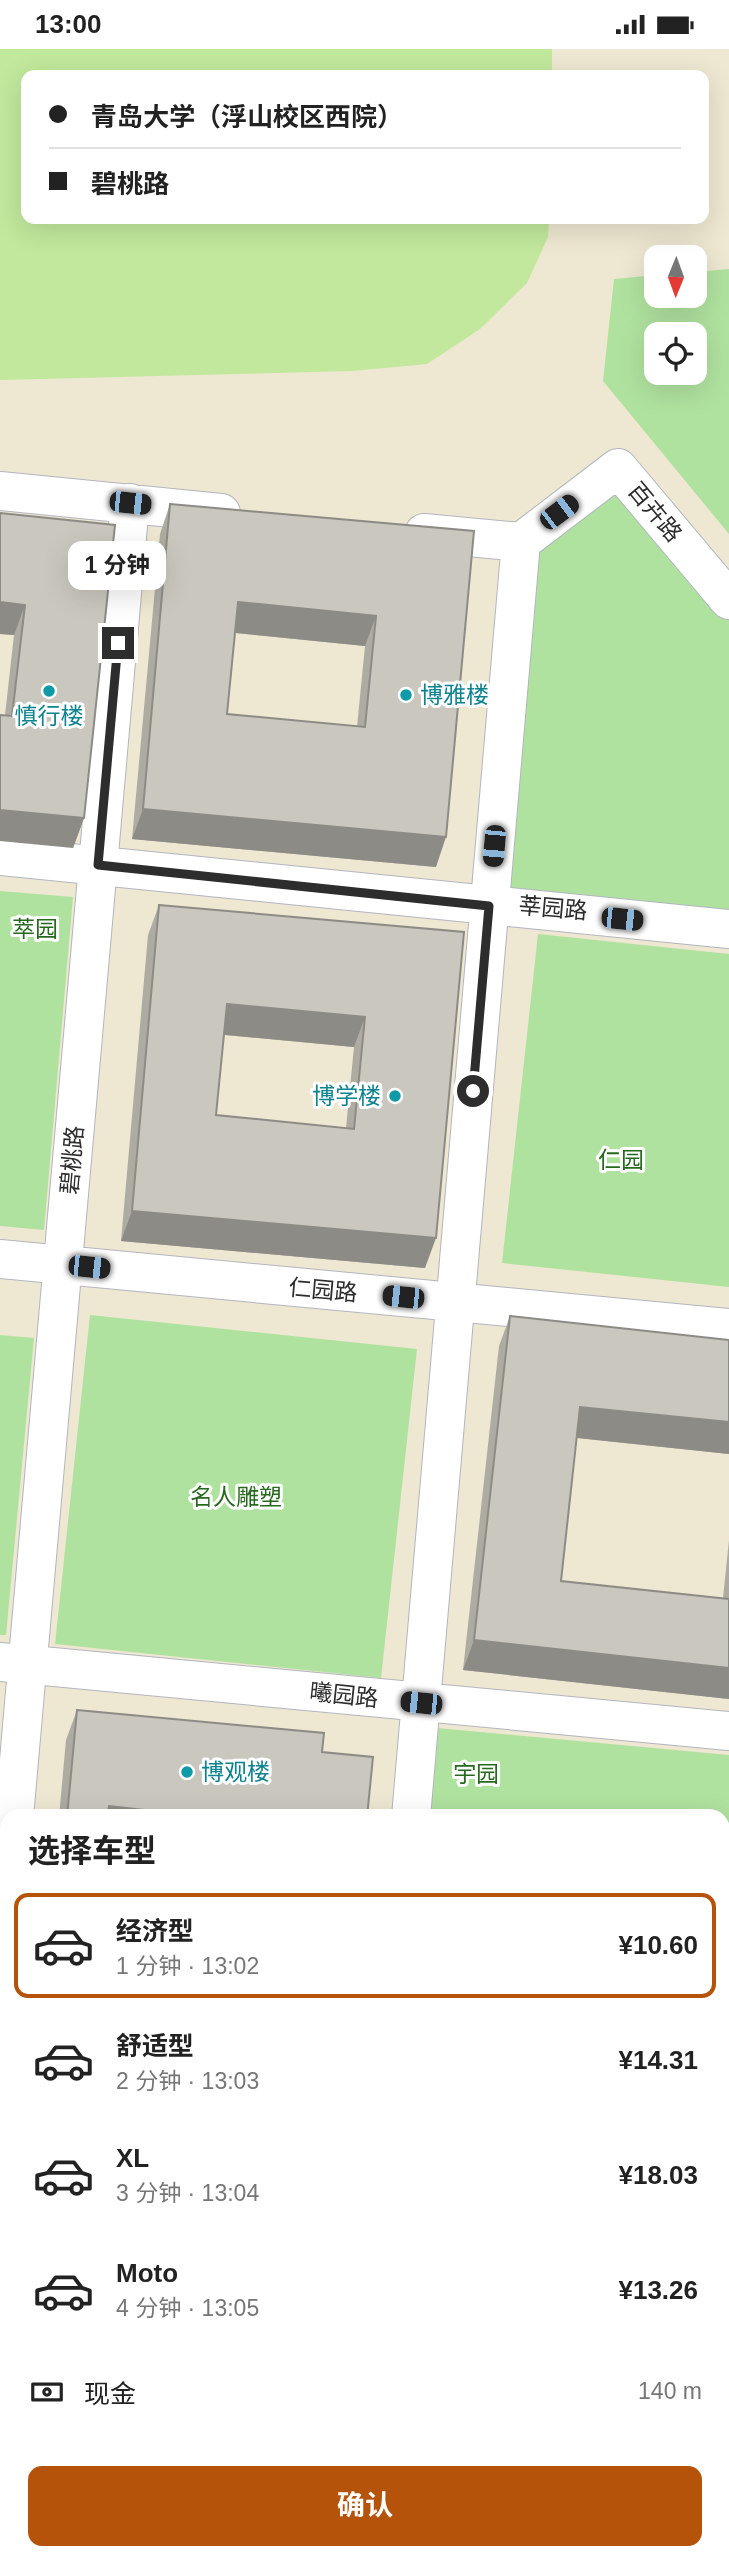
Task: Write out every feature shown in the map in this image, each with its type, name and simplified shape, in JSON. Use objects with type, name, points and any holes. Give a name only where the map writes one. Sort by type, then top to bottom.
[{"type":"street","name":"百卉路","points":[[521,542],[618,468],[729,600]]},
{"type":"street","points":[[0,491],[251,516]]},
{"type":"street","name":"碧桃路","points":[[14,1809],[14,1663],[63,1265],[105,866],[130,503]]},
{"type":"street","points":[[386,529],[521,542],[412,1809]]},
{"type":"street","points":[[0,856],[729,927]]},
{"type":"street","name":"仁园路","points":[[0,1259],[729,1328]]},
{"type":"street","name":"曦园路","points":[[14,1663],[729,1731]]},
{"type":"shaded area","points":[[0,49],[729,49],[729,1809],[0,1809]]},
{"type":"green space","points":[[0,49],[552,49],[552,70],[21,70],[21,224],[549,224],[548,237],[527,283],[480,329],[427,364],[352,371],[0,380]]},
{"type":"green space","points":[[729,269],[729,534],[603,381],[614,279],[644,276],[644,308],[707,308],[707,271]]},
{"type":"green space","points":[[620,480],[729,617],[729,912],[500,890],[534,548]]},
{"type":"green space","name":"萃园","points":[[0,891],[73,897],[44,1230],[0,1226]]},
{"type":"green space","name":"仁园","points":[[538,934],[729,954],[729,1287],[502,1263]]},
{"type":"green space","name":"名人雕塑","points":[[90,1315],[417,1349],[381,1678],[55,1644]]},
{"type":"green space","points":[[0,1335],[34,1338],[6,1635],[0,1635]]},
{"type":"green space","name":"宇园","points":[[437,1728],[729,1755],[729,1809],[430,1809]]},
{"type":"building","name":"博雅楼","points":[[170,504],[474,531],[446,837],[143,809]],"holes":[[[238,602],[376,616],[365,727],[227,714]]]},
{"type":"building","name":"慎行楼","points":[[0,513],[115,525],[84,818],[0,810],[0,715],[12,716],[25,605],[0,602]]},
{"type":"building","name":"博学楼","points":[[159,905],[464,932],[436,1238],[132,1211]],"holes":[[[227,1004],[365,1017],[354,1129],[216,1115]]]},
{"type":"building","points":[[510,1316],[729,1340],[729,1422],[580,1407],[561,1581],[729,1599],[729,1668],[474,1640]]},
{"type":"building","name":"博观楼","points":[[77,1710],[324,1733],[322,1752],[373,1757],[368,1809],[136,1809],[109,1806],[108,1809],[68,1809]]},
{"type":"place","name":"慎行楼","points":[[49,691]]},
{"type":"place","name":"博雅楼","points":[[406,695]]},
{"type":"place","name":"博学楼","points":[[395,1096]]},
{"type":"place","name":"博观楼","points":[[187,1772]]},
{"type":"route","points":[[118,643],[98,865],[489,906],[473,1091]]}]
